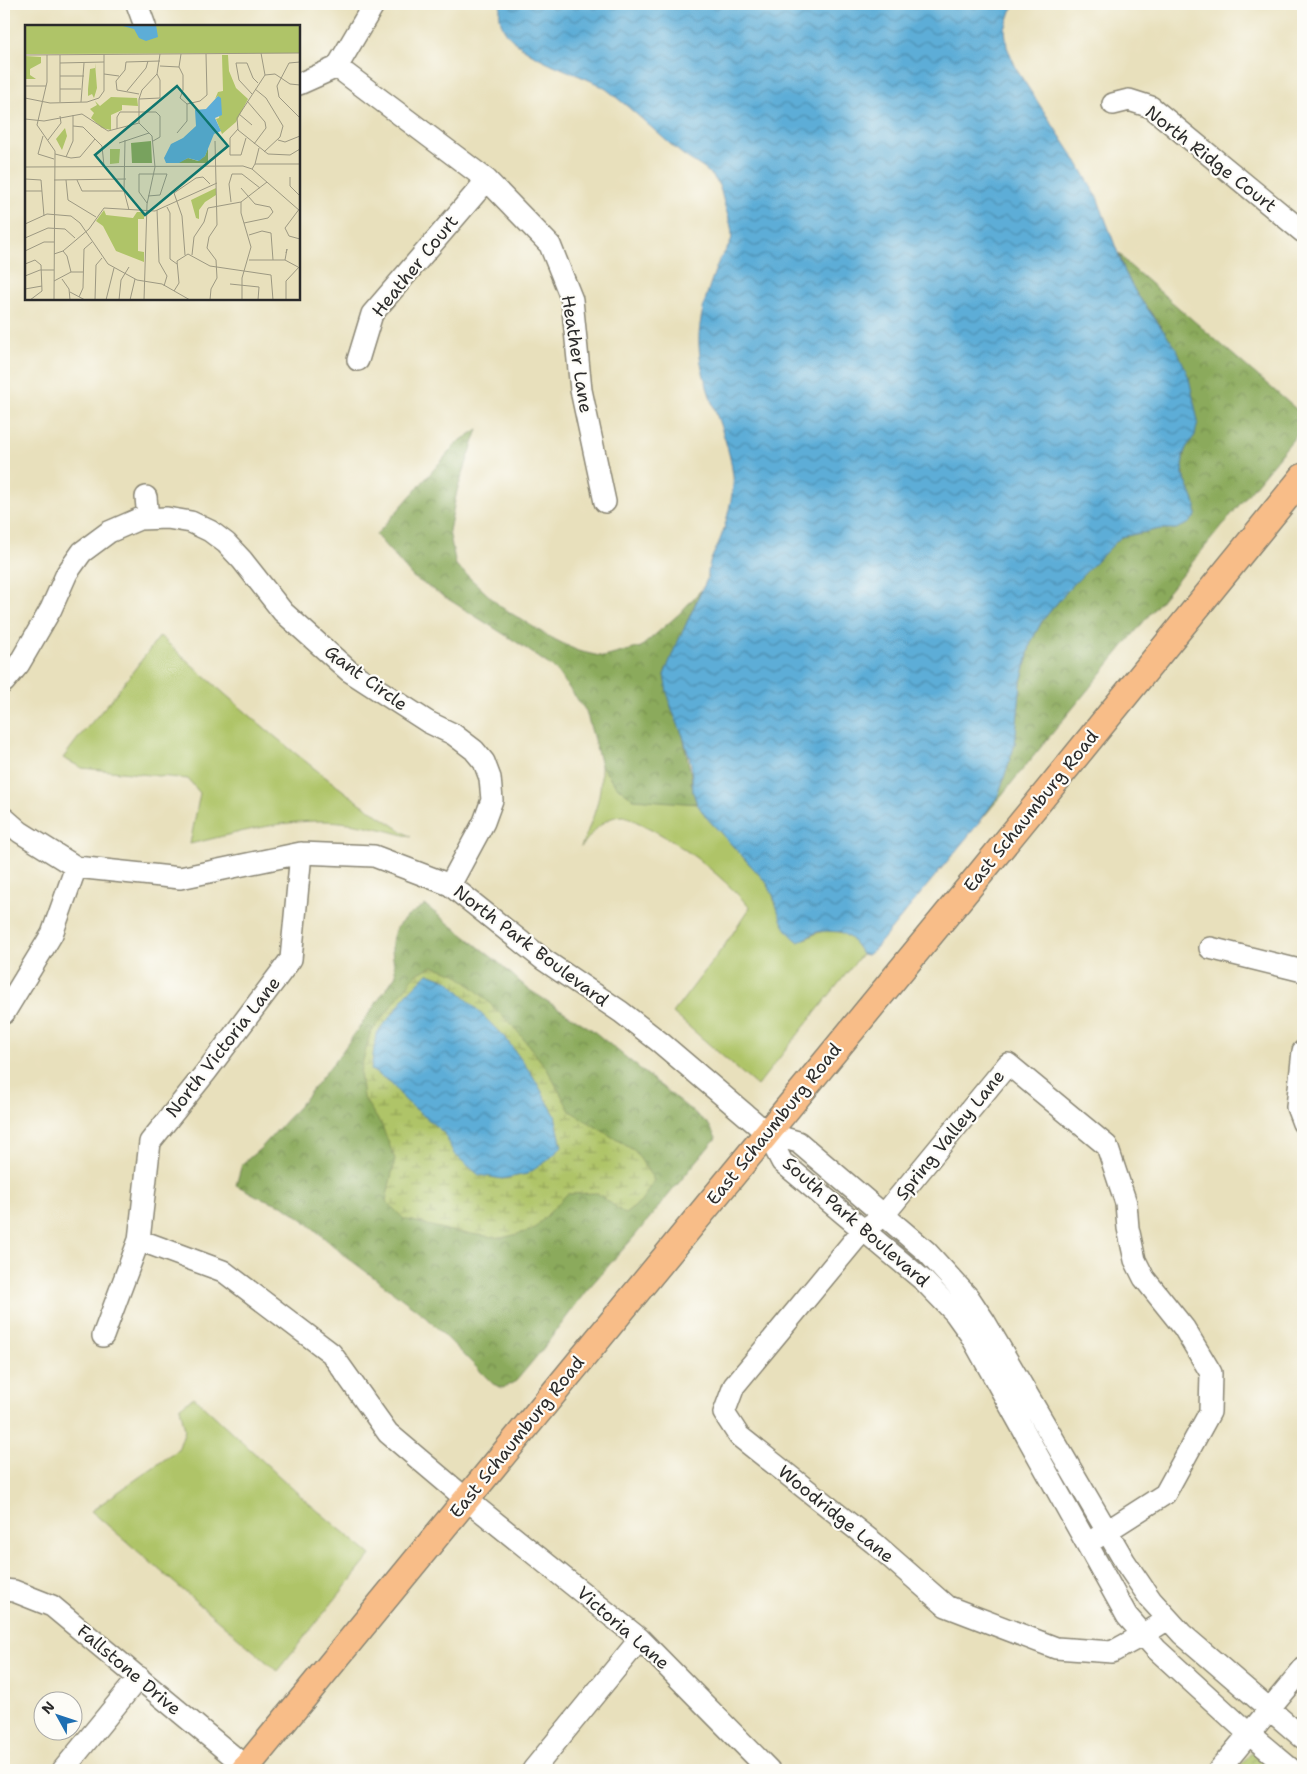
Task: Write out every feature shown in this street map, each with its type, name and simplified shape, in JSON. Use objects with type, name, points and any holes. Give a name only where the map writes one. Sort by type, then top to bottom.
[{"type":"main road","name":"East Schaumburg Road","points":[[245,1769],[1303,477]]},
{"type":"street","points":[[137,4],[145,25]]},
{"type":"street","points":[[300,84],[337,67],[374,4]]},
{"type":"street","name":"Heather Lane","points":[[337,67],[487,180],[550,245],[572,300],[581,390],[605,502]]},
{"type":"street","name":"North Ridge Court","points":[[1112,104],[1130,100],[1151,107],[1303,232]]},
{"type":"street","name":"Heather Court","points":[[358,360],[372,314],[487,180]]},
{"type":"street","points":[[146,497],[148,519]]},
{"type":"street","name":"Gant Circle","points":[[4,682],[19,664],[52,609],[67,573],[82,552],[110,532],[139,520],[167,518],[191,522],[210,531],[226,544],[242,560],[283,612],[349,671],[428,722],[453,734],[474,750],[484,762],[490,778],[492,800],[484,822],[450,885]]},
{"type":"street","name":"North Park Boulevard","points":[[4,818],[20,832],[76,867],[180,878],[301,852],[374,856],[450,885],[544,960],[622,1012],[767,1133]]},
{"type":"street","name":"North Victoria Lane","points":[[103,1336],[139,1240],[150,1142],[291,960],[301,852]]},
{"type":"street","points":[[4,1013],[52,934],[76,867]]},
{"type":"street","points":[[1210,948],[1303,971]]},
{"type":"street","points":[[1303,1051],[1297,1107],[1303,1122]]},
{"type":"street","name":"Spring Valley Lane","points":[[863,1230],[884,1216],[1008,1064],[1107,1146],[1126,1202],[1128,1228],[1135,1260],[1144,1278],[1184,1328],[1212,1373],[1210,1412],[1165,1494],[1087,1544]]},
{"type":"street","name":"South Park Boulevard","points":[[767,1133],[798,1142],[939,1264],[977,1309],[1107,1531],[1151,1600],[1182,1634],[1303,1738]]},
{"type":"street","name":"South Park Boulevard","points":[[767,1133],[782,1162],[933,1289],[962,1322],[1127,1616],[1143,1636],[1249,1734],[1292,1770]]},
{"type":"street","name":"Woodridge Lane","points":[[863,1230],[734,1386],[724,1413],[739,1436],[874,1543],[946,1606],[1056,1648],[1112,1652],[1143,1636],[1168,1619]]},
{"type":"street","points":[[139,1240],[223,1272],[330,1353],[388,1433],[466,1499]]},
{"type":"street","name":"Victoria Lane","points":[[466,1499],[640,1638],[768,1770]]},
{"type":"street","name":"Fallstone Drive","points":[[4,1590],[14,1591],[52,1606],[245,1769]]},
{"type":"street","points":[[533,1770],[640,1638]]},
{"type":"street","points":[[1219,1770],[1303,1669]]},
{"type":"street","points":[[63,1770],[138,1677]]},
{"type":"green space","points":[[1119,253],[1129,265],[1303,415],[1303,427],[978,824],[998,796],[1015,744],[1021,682],[1031,642],[1042,621],[1068,590],[1121,537],[1160,529],[1176,529],[1196,506],[1183,470],[1186,448],[1195,435],[1161,326],[1136,293],[1125,272]]},
{"type":"green space","points":[[478,429],[457,491],[449,531],[456,565],[501,607],[548,636],[578,651],[604,657],[641,647],[679,614],[701,590],[664,675],[672,710],[683,736],[697,804],[634,799],[616,786],[601,765],[586,711],[555,669],[521,645],[413,577],[376,535],[458,442]]},
{"type":"green space","points":[[160,636],[297,755],[353,798],[411,837],[351,823],[314,821],[267,826],[190,844],[200,793],[188,779],[82,768],[63,758]]},
{"type":"green space","points":[[601,765],[616,786],[696,800],[706,817],[766,882],[772,891],[775,904],[806,939],[817,933],[839,932],[852,940],[862,954],[757,1086],[673,1013],[724,946],[750,908],[725,882],[698,859],[668,839],[626,817],[616,817],[604,822],[581,847],[599,798]]},
{"type":"green space","points":[[425,905],[498,962],[528,989],[591,1029],[709,1125],[716,1138],[586,1291],[516,1381],[503,1388],[493,1384],[425,1316],[344,1255],[306,1222],[284,1206],[259,1197],[236,1185],[242,1164],[261,1148],[300,1105],[341,1053],[396,975],[392,951],[394,933],[404,919]]},
{"type":"green space","points":[[433,966],[456,974],[477,991],[515,1028],[547,1069],[570,1111],[635,1151],[654,1180],[641,1202],[625,1214],[597,1193],[567,1194],[533,1230],[502,1238],[455,1232],[404,1219],[386,1201],[395,1159],[382,1126],[363,1097],[360,1072],[370,1034],[416,974]]},
{"type":"green space","points":[[194,1397],[306,1501],[371,1555],[277,1671],[91,1511],[178,1450],[185,1430],[180,1407]]},
{"type":"green space","points":[[1252,1752],[1272,1770],[1236,1770]]},
{"type":"water","points":[[501,4],[1016,4],[1011,11],[1005,29],[1007,47],[1018,72],[1079,165],[1097,197],[1125,272],[1136,293],[1177,349],[1189,378],[1198,421],[1195,435],[1183,456],[1183,474],[1196,506],[1196,516],[1188,524],[1176,529],[1160,529],[1121,537],[1068,590],[1042,621],[1031,642],[1021,682],[1015,744],[998,796],[978,824],[875,949],[867,955],[862,954],[851,939],[841,932],[817,932],[799,942],[785,928],[771,890],[766,882],[706,817],[697,804],[693,792],[691,764],[667,692],[664,675],[708,577],[710,563],[727,519],[733,482],[730,457],[706,382],[699,344],[700,325],[707,294],[718,263],[728,247],[732,236],[719,187],[710,173],[682,154],[607,89],[553,65],[519,46],[507,34],[500,20]]},
{"type":"water","points":[[428,973],[449,981],[507,1040],[533,1076],[555,1115],[562,1147],[547,1161],[527,1174],[502,1179],[479,1175],[454,1154],[444,1133],[405,1100],[390,1082],[371,1070],[376,1034],[407,994]]}]
